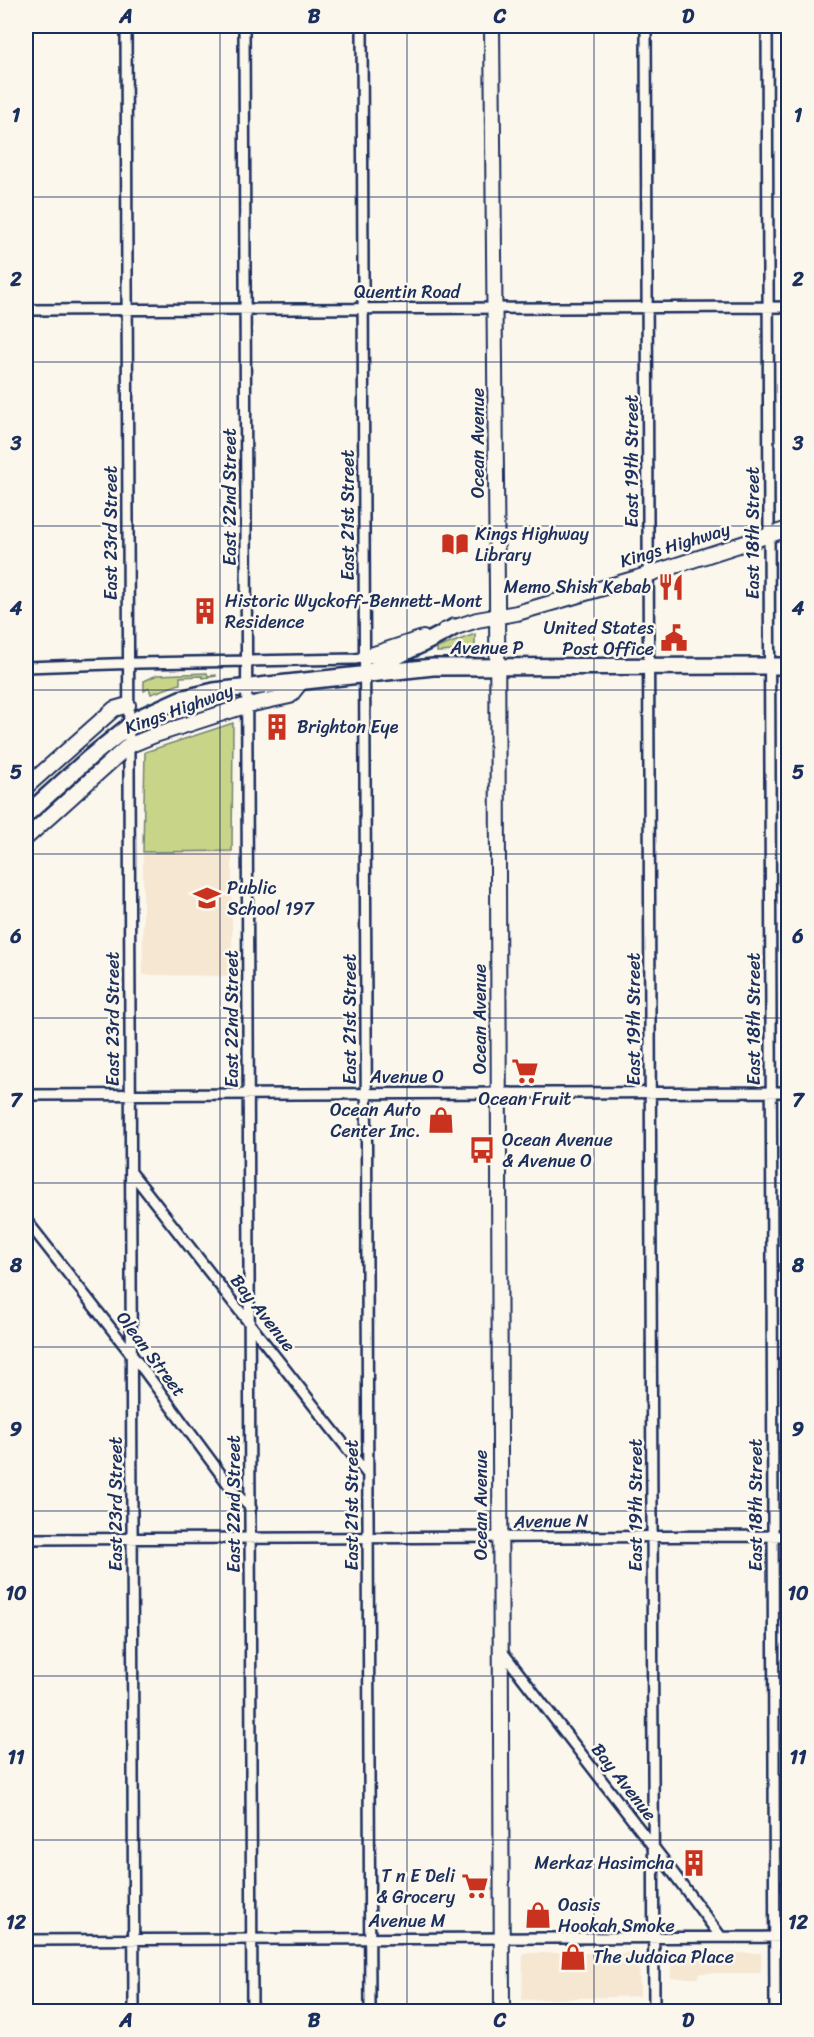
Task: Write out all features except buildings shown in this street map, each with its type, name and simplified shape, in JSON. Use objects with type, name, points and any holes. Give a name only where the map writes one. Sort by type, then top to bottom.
[{"type":"main road","name":"Ocean Avenue","points":[[492,26],[502,2012]]},
{"type":"main road","name":"Kings Highway","points":[[365,657],[454,627],[517,613],[789,529]]},
{"type":"main road","points":[[365,676],[382,663],[433,641],[454,627]]},
{"type":"main road","name":"Avenue P","points":[[365,676],[433,667],[789,666]]},
{"type":"main road","name":"Kings Highway","points":[[26,815],[128,726],[140,717],[180,699],[215,691],[365,676]]},
{"type":"main road","name":"Kings Highway","points":[[26,838],[128,746],[248,705],[290,696],[301,682]]},
{"type":"main road","name":"Kings Highway","points":[[26,788],[114,709],[128,705]]},
{"type":"street","name":"East 23rd Street","points":[[126,26],[134,2012]]},
{"type":"street","name":"East 22nd Street","points":[[244,26],[252,2012]]},
{"type":"street","name":"East 21st Street","points":[[362,26],[370,2012]]},
{"type":"street","name":"East 19th Street","points":[[646,26],[654,2012]]},
{"type":"street","name":"East 18th Street","points":[[767,26],[775,2007]]},
{"type":"street","name":"Quentin Road","points":[[26,310],[789,307]]},
{"type":"street","points":[[26,667],[365,657]]},
{"type":"street","name":"Avenue O","points":[[26,1095],[789,1092]]},
{"type":"street","name":"Bay Avenue","points":[[131,1172],[368,1475]]},
{"type":"street","name":"Olean Street","points":[[26,1220],[132,1355],[234,1492],[251,1508]]},
{"type":"street","name":"Avenue N","points":[[26,1539],[789,1536]]},
{"type":"street","name":"Bay Avenue","points":[[500,1648],[721,1937]]},
{"type":"street","name":"Avenue M","points":[[26,1940],[789,1937]]},
{"type":"street","points":[[782,2012],[775,2007],[789,1998]]},
{"type":"shaded area","points":[[232,851],[232,976],[143,975],[143,852]]},
{"type":"shaded area","points":[[523,1953],[639,1953],[640,1996],[522,2000]]},
{"type":"shaded area","points":[[671,1953],[761,1953],[761,1973],[699,1973],[698,1978],[671,1978]]},
{"type":"green space","points":[[475,634],[475,650],[437,652],[437,648]]},
{"type":"green space","points":[[207,673],[208,676],[216,676],[180,677],[180,684],[151,694],[149,688],[144,691],[144,681],[157,675]]},
{"type":"green space","points":[[233,723],[232,851],[143,852],[145,752]]},
{"type":"place","name":"Kings Highway Library","points":[[455,544]]},
{"type":"place","name":"Memo Shish Kebab","points":[[671,587]]},
{"type":"place","name":"Historic Wyckoff-Bennett-Mont Residence","points":[[205,611]]},
{"type":"place","name":"United States Post Office","points":[[674,638]]},
{"type":"place","name":"Brighton Eye","points":[[277,727]]},
{"type":"place","name":"Public School 197","points":[[207,898]]},
{"type":"place","name":"Ocean Fruit","points":[[525,1071]]},
{"type":"place","name":"Ocean Auto Center Inc.","points":[[441,1120]]},
{"type":"place","name":"Ocean Avenue & Avenue O","points":[[482,1150]]},
{"type":"place","name":"Merkaz Hasimcha","points":[[694,1863]]},
{"type":"place","name":"T n E Deli & Grocery","points":[[475,1886]]},
{"type":"place","name":"Oasis Hookah Smoke","points":[[538,1915]]},
{"type":"place","name":"The Judaica Place","points":[[573,1957]]}]
